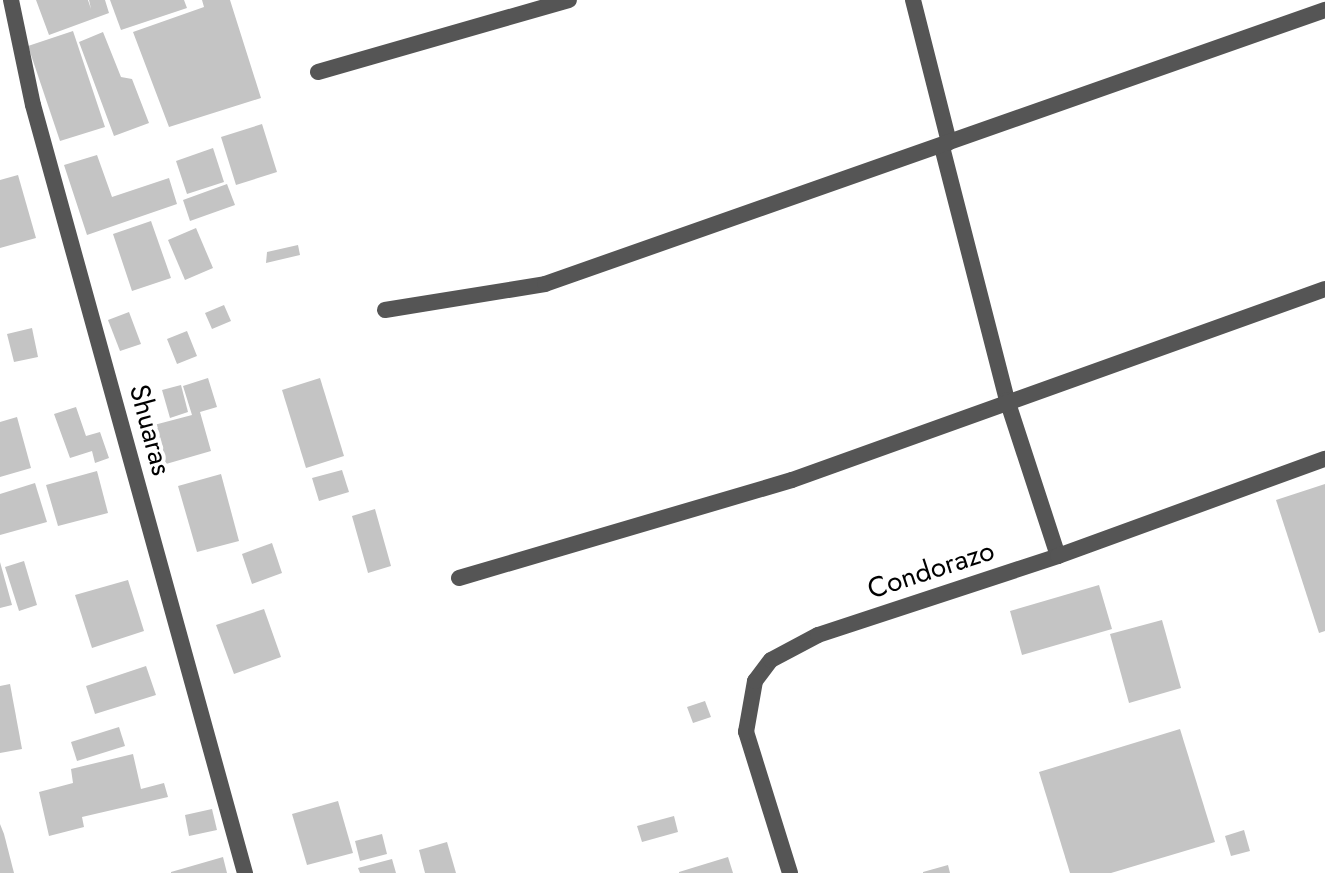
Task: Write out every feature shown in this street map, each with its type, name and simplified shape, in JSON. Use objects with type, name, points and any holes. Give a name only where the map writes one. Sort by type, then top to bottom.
[{"type":"street","name":"Shuaras","points":[[11,0],[33,105],[245,873]]},
{"type":"street","points":[[318,72],[569,0]]},
{"type":"street","points":[[913,0],[949,142],[942,147]]},
{"type":"street","points":[[385,310],[545,284],[1325,10]]},
{"type":"street","points":[[942,147],[1007,400],[1058,556]]},
{"type":"street","points":[[459,578],[792,480],[1007,400],[1325,289]]},
{"type":"street","name":"Condorazo","points":[[790,873],[746,732],[755,681],[771,660],[818,635],[1058,556],[1325,459]]},
{"type":"building","points":[[36,0],[88,0],[91,9],[89,0],[105,0],[109,13],[49,35]]},
{"type":"building","points":[[110,0],[184,0],[187,8],[121,30]]},
{"type":"building","points":[[202,0],[230,0],[261,98],[169,127],[133,32],[204,7]]},
{"type":"building","points":[[73,31],[105,127],[60,141],[28,46]]},
{"type":"building","points":[[103,32],[121,77],[132,79],[149,123],[114,136],[79,42]]},
{"type":"building","points":[[262,124],[277,172],[236,185],[221,137]]},
{"type":"building","points":[[213,148],[224,182],[187,194],[176,161]]},
{"type":"building","points":[[97,155],[112,197],[169,178],[177,204],[87,235],[64,165]]},
{"type":"building","points":[[18,175],[36,238],[0,248],[0,180]]},
{"type":"building","points":[[227,184],[235,205],[190,221],[183,200]]},
{"type":"building","points":[[151,221],[171,278],[132,291],[113,234]]},
{"type":"building","points":[[196,228],[213,268],[185,280],[168,240]]},
{"type":"building","points":[[298,245],[300,255],[266,263],[267,252]]},
{"type":"building","points":[[224,305],[231,321],[212,329],[205,313]]},
{"type":"building","points":[[129,312],[141,344],[120,351],[108,320]]},
{"type":"building","points":[[32,328],[38,357],[14,362],[7,334]]},
{"type":"building","points":[[187,331],[197,356],[177,364],[167,339]]},
{"type":"building","points":[[208,378],[217,407],[200,412],[211,451],[166,464],[154,425],[192,415],[183,386]]},
{"type":"building","points":[[320,378],[344,456],[306,468],[282,390]]},
{"type":"building","points":[[181,385],[188,412],[170,418],[162,390]]},
{"type":"building","points":[[76,407],[86,436],[100,432],[109,458],[95,463],[92,451],[70,458],[54,414]]},
{"type":"building","points":[[17,417],[31,468],[0,477],[0,422]]},
{"type":"building","points":[[342,470],[349,492],[319,501],[312,478]]},
{"type":"building","points":[[97,471],[108,513],[58,526],[46,485]]},
{"type":"building","points":[[221,474],[239,541],[197,552],[178,486]]},
{"type":"building","points":[[35,483],[47,522],[0,535],[0,494]]},
{"type":"building","points":[[1325,484],[1325,631],[1319,633],[1276,500]]},
{"type":"building","points":[[375,509],[391,566],[368,573],[352,516]]},
{"type":"building","points":[[272,543],[282,573],[252,584],[242,554]]},
{"type":"building","points":[[24,561],[37,605],[19,611],[5,567]]},
{"type":"building","points":[[0,562],[12,605],[0,608]]},
{"type":"building","points":[[128,580],[144,631],[92,648],[75,595]]},
{"type":"building","points":[[1099,585],[1112,629],[1022,655],[1010,611]]},
{"type":"building","points":[[264,609],[281,657],[234,674],[216,625]]},
{"type":"building","points":[[1162,620],[1181,688],[1129,703],[1110,634]]},
{"type":"building","points":[[146,666],[156,695],[95,714],[86,686]]},
{"type":"building","points":[[10,684],[22,749],[0,753],[0,686]]},
{"type":"building","points":[[705,701],[711,717],[693,723],[687,707]]},
{"type":"building","points":[[119,727],[125,746],[77,761],[71,742]]},
{"type":"building","points":[[1180,729],[1215,842],[1111,873],[1070,873],[1039,772]]},
{"type":"building","points":[[133,754],[141,789],[164,783],[168,797],[82,817],[84,827],[49,836],[39,792],[73,783],[71,769]]},
{"type":"building","points":[[338,801],[353,853],[307,865],[292,814]]},
{"type":"building","points":[[212,809],[217,830],[189,836],[185,815]]},
{"type":"building","points":[[674,816],[678,832],[642,842],[637,826]]},
{"type":"building","points":[[0,824],[4,834],[14,873],[0,873]]},
{"type":"building","points":[[1244,830],[1250,851],[1231,856],[1225,836]]},
{"type":"building","points":[[382,834],[387,854],[360,861],[355,841]]},
{"type":"building","points":[[447,842],[456,873],[425,873],[419,850]]},
{"type":"building","points":[[223,857],[227,873],[171,873],[171,872]]},
{"type":"building","points":[[728,857],[733,873],[679,873],[679,872]]},
{"type":"building","points":[[392,859],[396,873],[360,873],[358,868]]},
{"type":"building","points":[[948,865],[950,873],[923,873],[923,872]]}]
